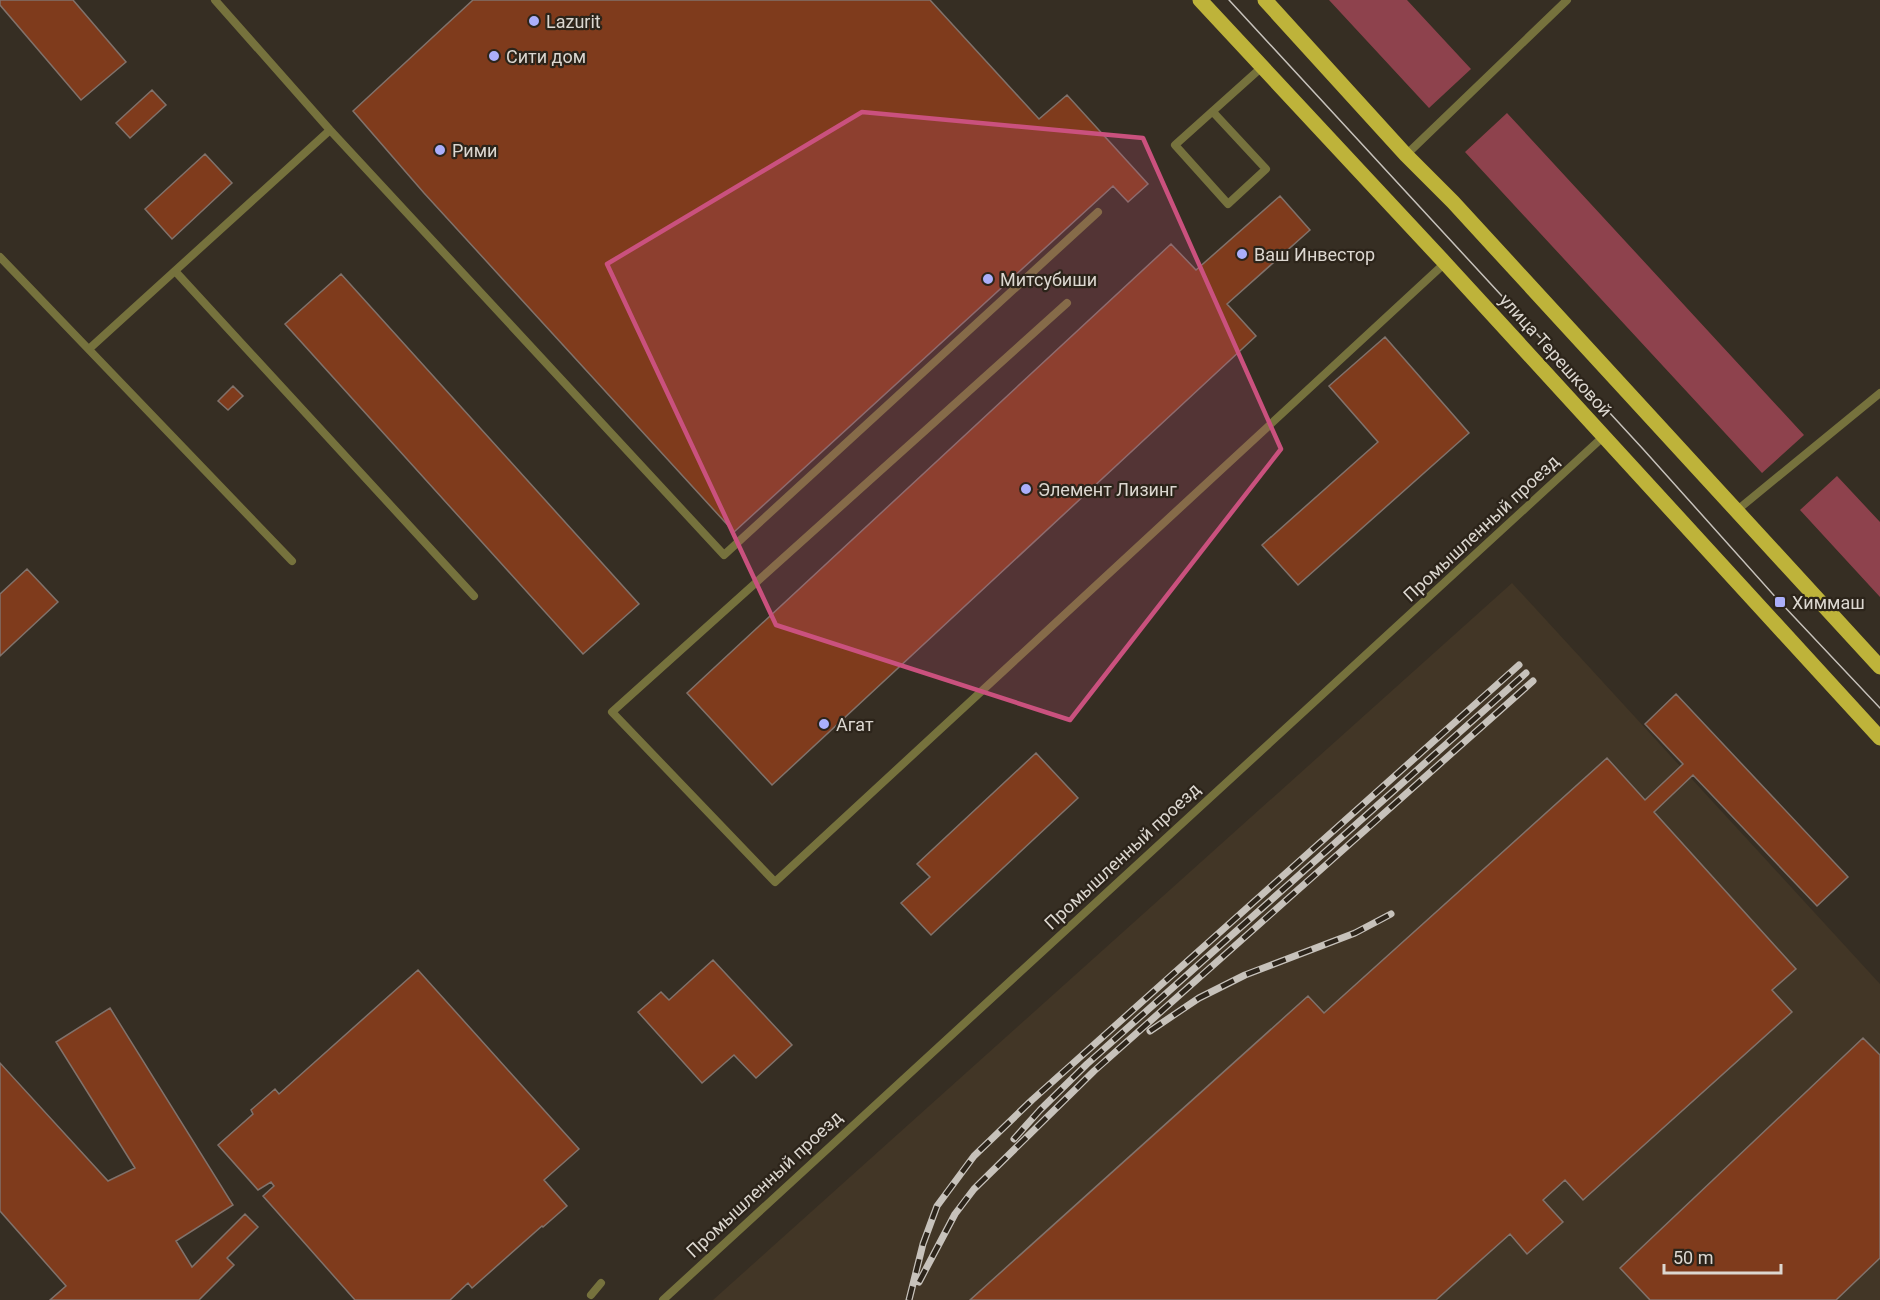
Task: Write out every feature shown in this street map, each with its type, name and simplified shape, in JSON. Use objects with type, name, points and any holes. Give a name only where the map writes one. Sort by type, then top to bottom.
[{"type":"main road","name":"улица Терешковой","points":[[1200,0],[1445,263],[1880,738]]},
{"type":"main road","name":"улица Терешковой","points":[[1265,0],[1880,667]]},
{"type":"lane","points":[[215,0],[330,130],[724,555],[1098,212]]},
{"type":"lane","points":[[1406,155],[1567,0]]},
{"type":"lane","points":[[1213,112],[1266,169],[1228,204],[1175,145],[1262,67]]},
{"type":"lane","points":[[89,350],[330,130]]},
{"type":"lane","points":[[0,257],[292,561]]},
{"type":"lane","points":[[1066,303],[612,712],[774,882],[1445,263]]},
{"type":"lane","points":[[175,271],[474,596]]},
{"type":"lane","points":[[1736,511],[1880,393]]},
{"type":"lane","name":"Промышленный проезд","points":[[663,1300],[1604,436]]},
{"type":"lane","points":[[591,1295],[601,1283]]},
{"type":"highlighted area","points":[[862,112],[1143,138],[1281,449],[1070,720],[776,625],[607,264]]},
{"type":"shaded area","points":[[1329,0],[1407,0],[1471,69],[1429,108]]},
{"type":"shaded area","points":[[1507,113],[1804,435],[1762,473],[1465,152]]},
{"type":"shaded area","points":[[1837,476],[1880,522],[1880,597],[1800,510]]},
{"type":"shaded area","points":[[1512,583],[1880,984],[1880,1300],[713,1300]]},
{"type":"building","points":[[0,0],[73,0],[126,62],[81,100],[0,5]]},
{"type":"building","points":[[473,0],[930,0],[1039,119],[1067,95],[1148,184],[1128,202],[1113,186],[734,532],[424,193],[353,111]]},
{"type":"building","points":[[152,90],[166,105],[130,138],[116,123]]},
{"type":"building","points":[[205,154],[232,183],[172,239],[145,209]]},
{"type":"building","points":[[1280,196],[1310,230],[1227,304],[1256,336],[772,785],[687,693],[1171,244],[1196,270]]},
{"type":"building","points":[[341,274],[639,604],[583,654],[285,324]]},
{"type":"building","points":[[1385,337],[1469,433],[1298,585],[1262,545],[1378,442],[1329,386]]},
{"type":"building","points":[[233,386],[243,396],[228,410],[218,401]]},
{"type":"building","points":[[27,569],[58,602],[0,656],[0,594]]},
{"type":"building","points":[[1676,694],[1848,877],[1817,906],[1693,775],[1654,812],[1796,969],[1772,990],[1792,1012],[1583,1200],[1565,1180],[1543,1200],[1563,1222],[1527,1254],[1510,1234],[1436,1300],[970,1300],[1308,996],[1324,1013],[1607,758],[1645,800],[1683,764],[1645,724]]},
{"type":"building","points":[[1036,753],[1078,798],[931,935],[901,903],[930,877],[917,864]]},
{"type":"building","points":[[713,960],[792,1045],[756,1078],[734,1055],[702,1083],[638,1012],[661,992],[669,1000]]},
{"type":"building","points":[[418,970],[579,1149],[544,1180],[567,1206],[472,1288],[468,1283],[450,1300],[355,1300],[263,1196],[274,1186],[271,1182],[258,1190],[218,1145],[253,1114],[251,1110],[275,1089],[279,1094]]},
{"type":"building","points":[[110,1008],[233,1205],[176,1241],[192,1267],[245,1214],[258,1227],[227,1258],[234,1265],[199,1300],[50,1300],[66,1286],[0,1211],[0,1063],[108,1181],[135,1168],[56,1042]]},
{"type":"building","points":[[1863,1038],[1880,1055],[1880,1258],[1836,1300],[1650,1300],[1620,1268]]},
{"type":"tram line","points":[[1229,0],[1643,449],[1780,602],[1880,708]]},
{"type":"railway","points":[[909,1300],[923,1244],[937,1206],[974,1156],[1032,1100],[1519,665]]},
{"type":"railway","points":[[1014,1139],[1087,1064],[1526,673]]},
{"type":"railway","points":[[919,1282],[955,1214],[974,1189],[1094,1071],[1533,681]]},
{"type":"railway","points":[[1150,1031],[1199,998],[1245,975],[1355,933],[1391,914]]},
{"type":"place","name":"Lazurit","points":[[534,21]]},
{"type":"place","name":"Сити дом","points":[[494,56]]},
{"type":"place","name":"Рими","points":[[440,150]]},
{"type":"place","name":"Ваш Инвестор","points":[[1242,254]]},
{"type":"place","name":"Митсубиши","points":[[988,279]]},
{"type":"place","name":"Элемент Лизинг","points":[[1026,489]]},
{"type":"place","name":"Химмаш","points":[[1780,602]]},
{"type":"place","name":"Агат","points":[[824,724]]}]
